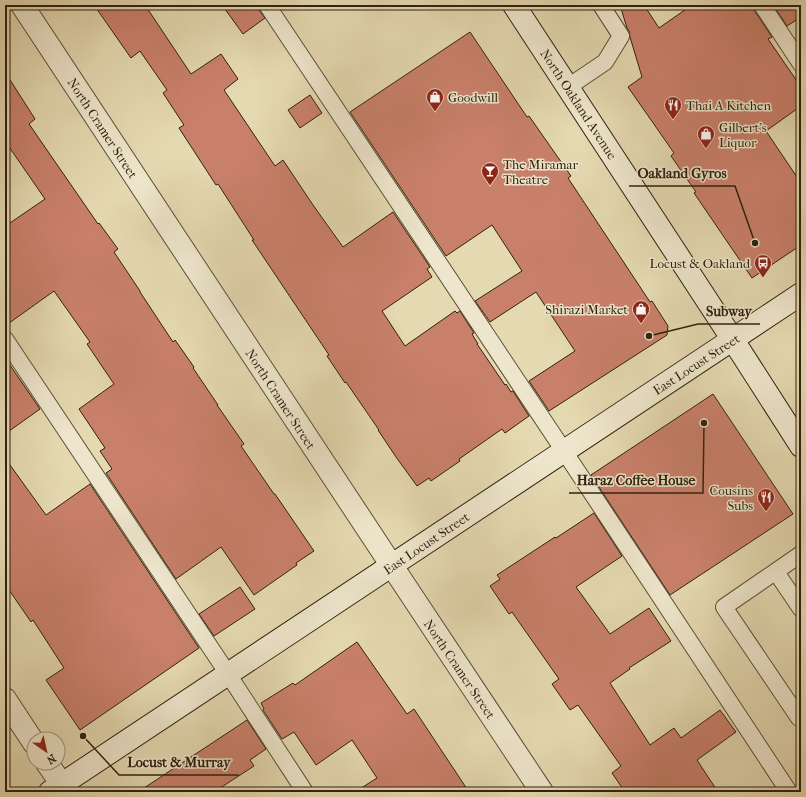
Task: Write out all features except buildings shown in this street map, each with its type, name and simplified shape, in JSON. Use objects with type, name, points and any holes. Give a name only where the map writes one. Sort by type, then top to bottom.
[{"type":"main road","name":"North Cramer Street","points":[[22,5],[542,792]]},
{"type":"main road","name":"North Oakland Avenue","points":[[514,5],[801,446]]},
{"type":"main road","name":"East Locust Street","points":[[60,789],[228,674],[801,294]]},
{"type":"main road","points":[[5,699],[26,731]]},
{"type":"main road","points":[[51,771],[60,789]]},
{"type":"lane","points":[[267,5],[789,792]]},
{"type":"lane","points":[[568,87],[605,62],[621,36],[601,5]]},
{"type":"lane","points":[[762,5],[801,64]]},
{"type":"lane","points":[[5,339],[305,792]]},
{"type":"lane","points":[[801,554],[724,607],[799,718],[801,717]]},
{"type":"lane","points":[[776,572],[801,609]]},
{"type":"place","name":"Goodwill","points":[[435,112]]},
{"type":"place","name":"Thai A Kitchen","points":[[673,120]]},
{"type":"place","name":"Gilbert's Liquor","points":[[706,149]]},
{"type":"place","name":"The Miramar Theatre","points":[[490,186]]},
{"type":"place","name":"Oakland Gyros","points":[[755,243]]},
{"type":"place","name":"Locust & Oakland","points":[[763,278]]},
{"type":"place","name":"Shirazi Market","points":[[641,324]]},
{"type":"place","name":"Subway","points":[[649,336]]},
{"type":"place","name":"Haraz Coffee House","points":[[704,423]]},
{"type":"place","name":"Cousins Subs","points":[[766,512]]},
{"type":"place","name":"Locust & Murray","points":[[83,736]]}]
